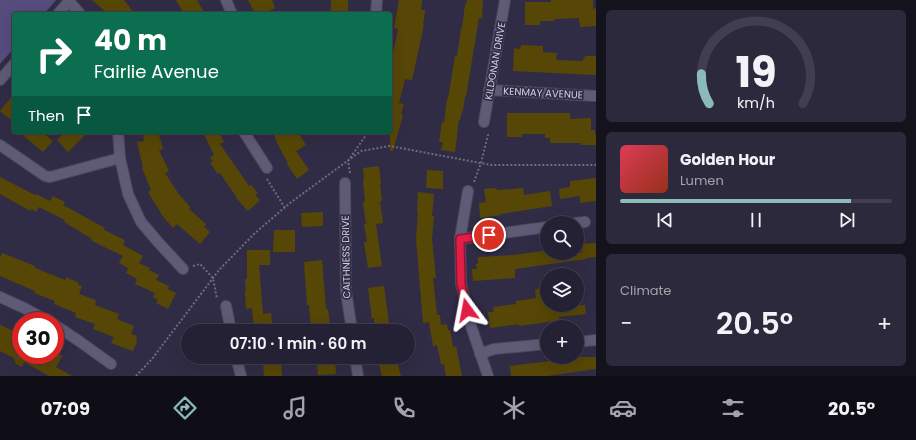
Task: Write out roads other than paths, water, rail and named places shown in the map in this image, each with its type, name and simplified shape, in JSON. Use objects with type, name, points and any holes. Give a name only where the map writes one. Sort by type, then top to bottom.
[{"type":"street","points":[[226,0],[231,12]]},
{"type":"street","points":[[376,12],[377,0]]},
{"type":"street","name":"KILDONAN DRIVE","points":[[484,122],[505,0]]},
{"type":"street","points":[[60,12],[69,1],[78,12]]},
{"type":"street","points":[[0,80],[12,66]]},
{"type":"street","name":"KENMAY AVENUE","points":[[489,90],[596,96]]},
{"type":"street","points":[[118,134],[120,158],[128,194],[141,222],[183,268]]},
{"type":"street","points":[[245,134],[267,168]]},
{"type":"street","points":[[0,145],[45,176],[50,177],[120,158]]},
{"type":"street","name":"CAITHNESS DRIVE","points":[[345,183],[346,291],[351,324]]},
{"type":"street","points":[[468,191],[460,239],[461,284],[470,323],[488,376]]},
{"type":"street","points":[[460,239],[540,228]]},
{"type":"street","points":[[0,297],[31,312]]},
{"type":"street","points":[[226,306],[230,324]]},
{"type":"street","points":[[64,331],[111,364]]},
{"type":"street","points":[[584,341],[596,340]]},
{"type":"street","points":[[480,354],[494,349],[540,345]]},
{"type":"street","points":[[238,364],[241,376]]},
{"type":"street","points":[[356,364],[358,376]]}]
